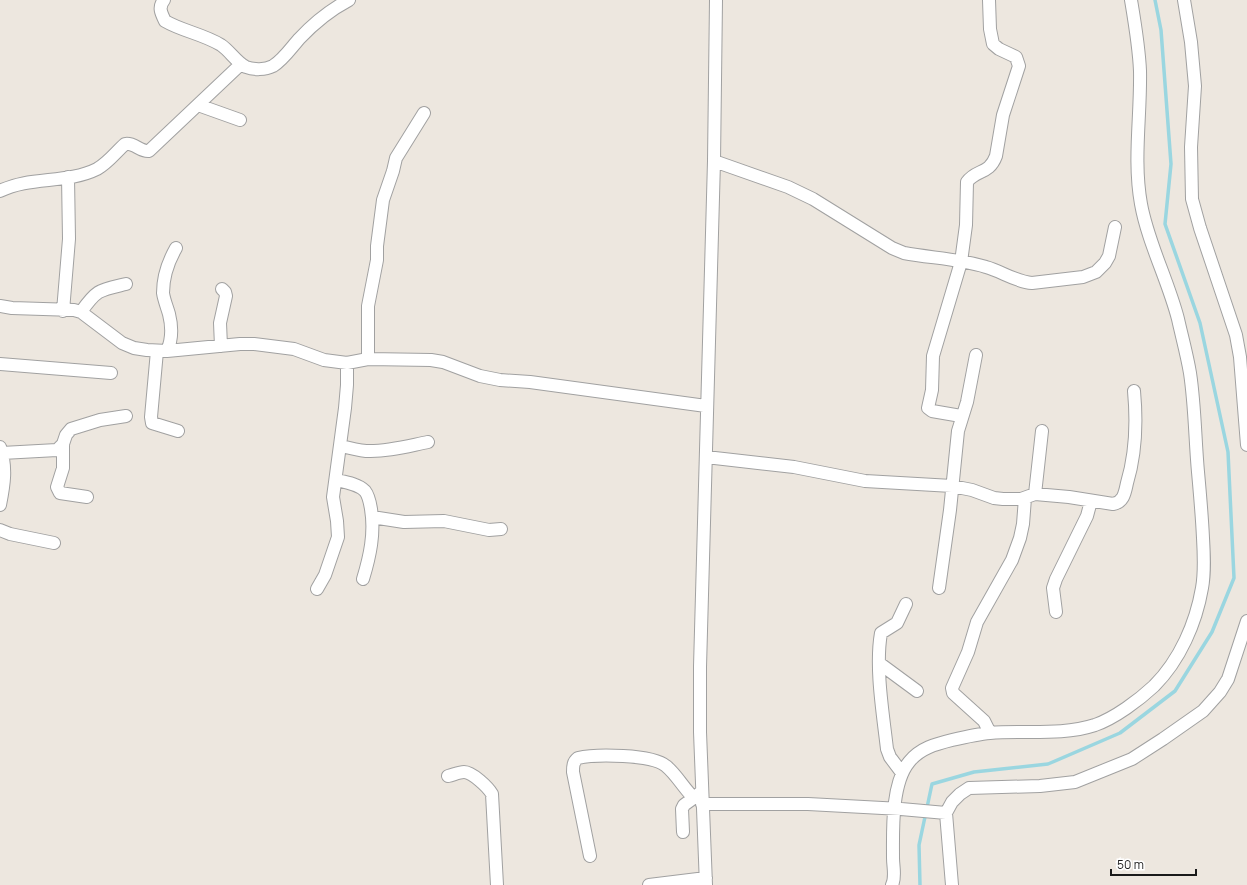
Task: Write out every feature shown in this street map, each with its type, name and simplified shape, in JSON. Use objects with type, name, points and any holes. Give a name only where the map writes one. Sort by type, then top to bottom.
[{"type":"street","points":[[164,0],[161,3],[160,10],[165,21],[220,45],[230,52],[241,64],[259,69],[268,68],[275,65],[300,38],[327,14],[349,0]]},
{"type":"street","points":[[649,885],[706,882],[700,797],[700,667],[706,406],[714,161],[716,0]]},
{"type":"street","points":[[962,416],[932,411],[928,406],[932,390],[935,348],[961,262],[966,226],[967,182],[971,177],[990,167],[994,163],[1005,109],[1019,66],[1016,57],[999,49],[993,44],[990,29],[989,0]]},
{"type":"street","points":[[894,883],[897,809],[902,773],[910,761],[919,752],[942,742],[990,733],[1057,732],[1094,725],[1107,720],[1135,702],[1165,673],[1181,649],[1194,620],[1203,584],[1204,552],[1190,372],[1177,316],[1145,221],[1139,187],[1137,164],[1140,72],[1138,40],[1131,0]]},
{"type":"street","points":[[1184,0],[1191,42],[1195,86],[1191,147],[1192,199],[1198,222],[1236,335],[1240,357],[1247,445]]},
{"type":"street","points":[[0,191],[16,185],[68,177],[98,169],[125,144],[128,143],[144,151],[149,151],[241,64]]},
{"type":"street","points":[[198,105],[240,120]]},
{"type":"street","points":[[368,359],[368,306],[377,260],[378,231],[383,200],[396,158],[424,113]]},
{"type":"street","points":[[714,161],[788,187],[813,198],[892,248],[911,254],[985,266],[1025,283],[1083,277],[1096,272],[1105,263],[1109,256],[1115,227]]},
{"type":"street","points":[[63,311],[69,239],[68,177]]},
{"type":"street","points":[[176,248],[167,268],[163,293],[169,315],[171,336],[170,345],[162,351],[151,417],[152,423],[178,431]]},
{"type":"street","points":[[81,312],[99,290],[126,284]]},
{"type":"street","points":[[221,346],[220,323],[226,296],[222,289]]},
{"type":"street","points":[[0,306],[63,311],[74,310],[81,312],[122,343],[134,348],[162,351],[254,344],[294,349],[324,360],[347,363],[368,359],[431,360],[444,362],[480,376],[500,380],[530,382],[706,406]]},
{"type":"street","points":[[939,588],[957,440],[962,416],[967,402],[976,355]]},
{"type":"street","points":[[317,589],[325,575],[338,537],[333,496],[341,446],[347,385],[347,363]]},
{"type":"street","points":[[0,364],[111,373]]},
{"type":"street","points":[[706,457],[794,467],[865,481],[952,486],[972,490],[994,498],[1003,499],[1030,496],[1091,500],[1113,504],[1119,502],[1124,496],[1134,457],[1136,413],[1134,391]]},
{"type":"street","points":[[87,497],[60,493],[57,488],[63,468],[63,444],[66,435],[71,430],[100,420],[126,416]]},
{"type":"street","points":[[990,733],[984,721],[953,694],[952,688],[968,652],[978,622],[1012,560],[1030,496],[1042,431]]},
{"type":"street","points":[[341,446],[365,451],[376,451],[428,442]]},
{"type":"street","points":[[0,505],[5,465],[1,449],[57,450],[63,444]]},
{"type":"street","points":[[336,480],[360,487],[366,492],[370,501],[373,536],[363,580]]},
{"type":"street","points":[[1056,612],[1053,588],[1087,516],[1091,500]]},
{"type":"street","points":[[372,517],[404,522],[444,522],[489,530],[501,529]]},
{"type":"street","points":[[0,530],[10,534],[54,543]]},
{"type":"street","points":[[902,773],[890,757],[887,749],[879,651],[881,633],[897,623],[906,604]]},
{"type":"street","points":[[952,885],[943,813],[960,794],[969,788],[1040,786],[1074,782],[1132,759],[1203,711],[1220,692],[1228,679],[1247,621]]},
{"type":"street","points":[[879,663],[917,691]]},
{"type":"street","points":[[590,856],[573,772],[574,761],[578,758],[625,755],[662,763],[667,766],[690,794],[700,797],[943,813]]},
{"type":"street","points":[[448,776],[467,772],[482,783],[492,794],[497,885]]},
{"type":"street","points":[[683,832],[682,809],[684,805],[700,797]]},
{"type":"waterway","points":[[920,885],[919,845],[932,784],[974,772],[1048,764],[1120,733],[1175,691],[1212,632],[1234,578],[1228,452],[1200,323],[1165,224],[1171,164],[1161,30],[1155,0]]}]
